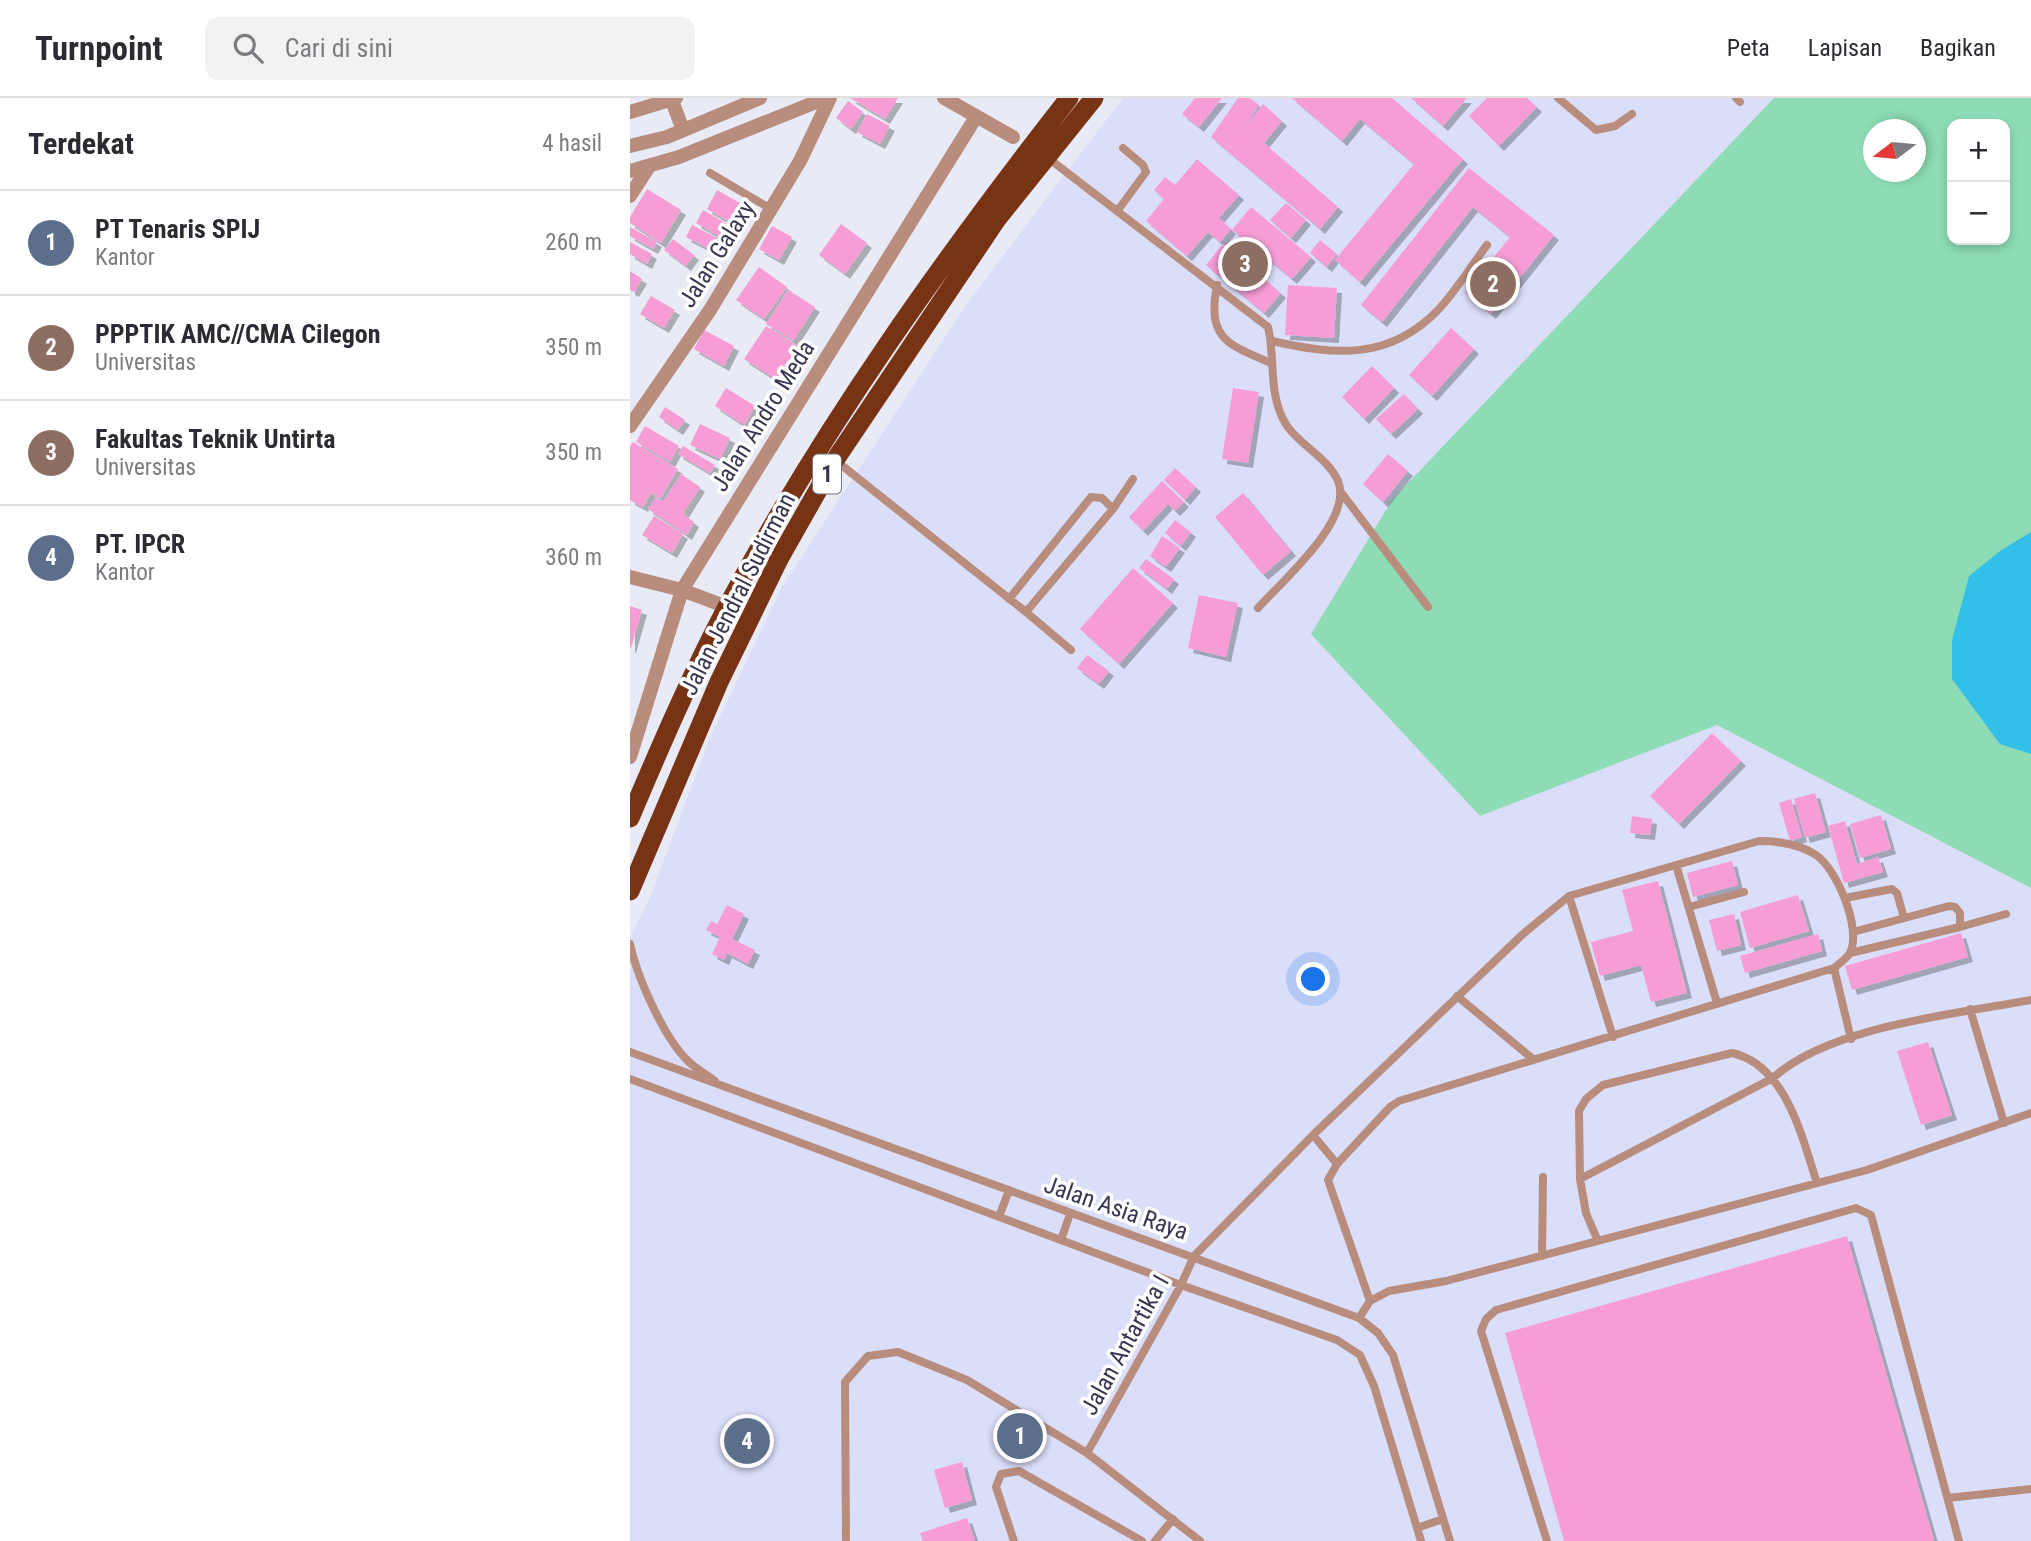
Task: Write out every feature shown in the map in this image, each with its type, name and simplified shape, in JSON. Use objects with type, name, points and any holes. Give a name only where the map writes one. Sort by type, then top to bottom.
[{"type":"highway","name":"1","points":[[630,818],[668,728],[727,607],[821,449],[900,328],[993,195],[1069,98]]},
{"type":"highway","name":"Jalan Jendral Sudirman","points":[[630,891],[719,682],[779,559],[835,460],[997,219],[1094,98]]},
{"type":"street","points":[[630,112],[673,98],[683,130]]},
{"type":"street","points":[[630,146],[683,130],[760,98]]},
{"type":"street","points":[[630,171],[679,156],[828,98]]},
{"type":"street","name":"Jalan Galaxy","points":[[630,426],[710,310],[800,161],[828,98]]},
{"type":"street","points":[[944,98],[1013,137]]},
{"type":"street","name":"Jalan Andro Meda","points":[[630,757],[682,590],[976,117]]},
{"type":"street","points":[[630,196],[650,165]]},
{"type":"street","points":[[630,577],[682,590],[727,607]]},
{"type":"lane","points":[[1558,98],[1596,131],[1615,127],[1632,114]]},
{"type":"lane","points":[[1118,211],[1146,172],[1143,164],[1124,148]]},
{"type":"lane","points":[[1048,158],[1217,285],[1268,327],[1272,341],[1271,363],[1276,396],[1287,425],[1324,462],[1337,480],[1340,501],[1328,531],[1258,608]]},
{"type":"lane","points":[[710,173],[771,209]]},
{"type":"lane","points":[[1272,341],[1319,352],[1352,352],[1398,339],[1438,310],[1487,245]]},
{"type":"lane","points":[[1217,285],[1212,310],[1216,329],[1223,339],[1271,363]]},
{"type":"lane","points":[[835,460],[1071,650]]},
{"type":"lane","points":[[1026,612],[1113,509],[1133,479]]},
{"type":"lane","points":[[1340,491],[1428,607]]},
{"type":"lane","points":[[1009,599],[1091,497],[1102,498],[1113,509]]},
{"type":"lane","points":[[1194,1256],[1313,1135],[1457,996],[1523,934],[1569,896],[1759,841],[1780,841],[1817,856],[1832,869],[1845,898],[1853,932],[1850,953]]},
{"type":"lane","points":[[1676,865],[1717,1003]]},
{"type":"lane","points":[[1845,898],[1885,888],[1892,889],[1897,893],[1904,918]]},
{"type":"lane","points":[[1689,907],[1744,891]]},
{"type":"lane","points":[[1569,896],[1613,1037]]},
{"type":"lane","points":[[1853,932],[1955,907],[1960,913],[1960,927]]},
{"type":"lane","points":[[1370,1301],[1328,1180],[1337,1164],[1399,1101],[1834,968],[1850,953],[2006,914]]},
{"type":"lane","points":[[630,944],[643,987],[687,1061],[726,1088]]},
{"type":"lane","points":[[1834,968],[1851,1039]]},
{"type":"lane","points":[[1457,996],[1533,1059]]},
{"type":"lane","points":[[1580,1179],[1773,1078],[1797,1059],[1851,1039],[1970,1009],[2031,1000]]},
{"type":"lane","points":[[1970,1009],[2004,1123]]},
{"type":"lane","name":"Jalan Asia Raya","points":[[630,1052],[1359,1318],[1378,1333],[1393,1355],[1450,1541]]},
{"type":"lane","points":[[1597,1240],[1586,1213],[1580,1179],[1579,1111],[1586,1099],[1602,1085],[1732,1053],[1746,1056],[1773,1078],[1801,1134],[1817,1183]]},
{"type":"lane","name":"Jalan Asia Raya","points":[[632,1080],[1181,1285],[1337,1339],[1360,1355],[1374,1386],[1420,1541]]},
{"type":"lane","points":[[1359,1318],[1370,1301],[1389,1292],[1446,1281],[1867,1170],[2031,1112]]},
{"type":"lane","points":[[1313,1135],[1337,1164]]},
{"type":"lane","points":[[1542,1256],[1543,1177]]},
{"type":"lane","points":[[999,1217],[1009,1189]]},
{"type":"lane","points":[[1547,1541],[1481,1331],[1486,1319],[1496,1310],[1856,1208],[1871,1215],[1959,1541]]},
{"type":"lane","points":[[1061,1240],[1070,1214]]},
{"type":"lane","name":"Jalan Antartika I","points":[[1087,1453],[1181,1285],[1194,1256]]},
{"type":"lane","points":[[846,1541],[845,1382],[868,1356],[898,1352],[967,1380],[1087,1453],[1200,1541]]},
{"type":"lane","points":[[1014,1541],[996,1487],[1001,1474],[1011,1470],[1019,1471],[1142,1541]]},
{"type":"lane","points":[[1948,1498],[2031,1489]]},
{"type":"lane","points":[[1155,1541],[1173,1519]]},
{"type":"lane","points":[[1417,1528],[1443,1519]]},
{"type":"shaded area","points":[[1123,98],[2031,98],[2031,1541],[630,1541],[630,938],[649,900],[710,737],[782,587],[968,302]]},
{"type":"green space","points":[[1774,98],[2031,98],[2031,888],[1717,725],[1480,816],[1311,634],[1392,500]]},
{"type":"water","points":[[2031,532],[2031,754],[2000,744],[1952,679],[1952,640],[1969,576],[2000,551]]},
{"type":"building","points":[[850,98],[898,98],[885,119]]},
{"type":"building","points":[[1195,98],[1222,98],[1199,127],[1182,114]]},
{"type":"building","points":[[1238,98],[1250,98],[1259,105],[1245,127],[1263,104],[1282,121],[1264,143],[1338,207],[1320,229],[1211,137]]},
{"type":"building","points":[[1292,98],[1392,98],[1463,159],[1360,282],[1335,260],[1414,164],[1360,119],[1342,141]]},
{"type":"building","points":[[1411,98],[1467,98],[1443,126]]},
{"type":"building","points":[[1487,98],[1527,98],[1537,107],[1499,146],[1469,116]]},
{"type":"building","points":[[848,101],[863,112],[851,129],[836,118]]},
{"type":"building","points":[[867,114],[890,126],[880,144],[857,132]]},
{"type":"building","points":[[1197,159],[1239,195],[1219,218],[1231,229],[1220,242],[1208,232],[1187,256],[1146,221],[1164,199],[1154,190],[1165,177],[1175,185]]},
{"type":"building","points":[[1469,168],[1554,235],[1491,314],[1465,293],[1510,237],[1473,207],[1382,322],[1361,305]]},
{"type":"building","points":[[647,189],[681,210],[661,243],[630,223],[630,217]]},
{"type":"building","points":[[717,190],[745,206],[735,225],[707,209]]},
{"type":"building","points":[[1286,203],[1306,220],[1291,238],[1270,220]]},
{"type":"building","points":[[1251,207],[1311,257],[1292,279],[1268,259],[1256,272],[1281,293],[1264,313],[1206,265],[1223,244],[1247,264],[1259,251],[1232,230]]},
{"type":"building","points":[[703,210],[729,225],[722,238],[696,223]]},
{"type":"building","points":[[841,224],[867,243],[845,274],[819,255]]},
{"type":"building","points":[[692,225],[719,239],[713,251],[686,237]]},
{"type":"building","points":[[772,226],[792,237],[779,260],[759,249]]},
{"type":"building","points":[[630,227],[657,242],[653,249],[630,236]]},
{"type":"building","points":[[673,239],[694,255],[686,266],[664,250]]},
{"type":"building","points":[[1320,240],[1337,254],[1327,267],[1310,253]]},
{"type":"building","points":[[630,242],[652,254],[647,264],[630,254]]},
{"type":"building","points":[[759,267],[787,287],[764,319],[736,300]]},
{"type":"building","points":[[630,271],[642,279],[634,292],[630,290]]},
{"type":"building","points":[[1288,285],[1337,288],[1334,338],[1285,335]]},
{"type":"building","points":[[788,290],[815,307],[793,341],[766,324]]},
{"type":"building","points":[[651,296],[675,310],[664,328],[640,314]]},
{"type":"building","points":[[766,326],[802,349],[780,382],[744,359]]},
{"type":"building","points":[[1451,328],[1474,349],[1432,396],[1409,375]]},
{"type":"building","points":[[704,330],[734,346],[724,366],[694,349]]},
{"type":"building","points":[[1372,366],[1394,388],[1364,419],[1342,397]]},
{"type":"building","points":[[726,388],[755,406],[744,425],[715,406]]},
{"type":"building","points":[[1233,388],[1259,392],[1248,463],[1222,459]]},
{"type":"building","points":[[1404,394],[1418,409],[1391,434],[1376,419]]},
{"type":"building","points":[[665,407],[685,420],[678,430],[659,417]]},
{"type":"building","points":[[700,424],[730,438],[720,459],[690,445]]},
{"type":"building","points":[[645,426],[679,446],[670,462],[636,442]]},
{"type":"building","points":[[633,442],[678,469],[660,499],[651,493],[643,507],[630,500],[630,446]]},
{"type":"building","points":[[683,446],[715,465],[710,473],[678,454]]},
{"type":"building","points":[[1388,454],[1408,471],[1383,502],[1363,484]]},
{"type":"building","points":[[1175,468],[1196,487],[1185,500],[1164,480]]},
{"type":"building","points":[[681,474],[700,487],[683,514],[694,522],[687,535],[648,509],[656,498],[663,502]]},
{"type":"building","points":[[1162,481],[1184,502],[1175,511],[1168,504],[1143,531],[1129,517]]},
{"type":"building","points":[[1243,493],[1291,551],[1263,575],[1215,517]]},
{"type":"building","points":[[654,516],[683,534],[672,553],[642,535]]},
{"type":"building","points":[[1175,520],[1191,532],[1181,546],[1165,533]]},
{"type":"building","points":[[1162,536],[1180,548],[1166,567],[1150,556]]},
{"type":"building","points":[[1146,559],[1174,579],[1167,589],[1139,568]]},
{"type":"building","points":[[1133,568],[1173,603],[1119,664],[1080,629]]},
{"type":"building","points":[[1199,595],[1238,603],[1226,657],[1188,648]]},
{"type":"building","points":[[630,606],[642,610],[631,648],[630,648]]},
{"type":"building","points":[[1087,655],[1109,671],[1099,684],[1077,668]]},
{"type":"building","points":[[1712,733],[1741,761],[1679,824],[1650,796]]},
{"type":"building","points":[[1815,793],[1826,832],[1805,838],[1794,799]]},
{"type":"building","points":[[1791,799],[1802,837],[1790,841],[1779,803]]},
{"type":"building","points":[[1881,815],[1891,849],[1860,858],[1850,824]]},
{"type":"building","points":[[1632,816],[1652,819],[1650,835],[1630,833]]},
{"type":"building","points":[[1845,821],[1857,864],[1878,857],[1883,872],[1844,883],[1828,826]]},
{"type":"building","points":[[1732,861],[1738,885],[1693,897],[1687,873]]},
{"type":"building","points":[[1658,881],[1687,993],[1651,1002],[1641,965],[1600,976],[1591,942],[1633,931],[1622,890]]},
{"type":"building","points":[[1798,895],[1809,931],[1750,948],[1740,912]]},
{"type":"building","points":[[727,905],[744,914],[732,939],[755,950],[748,964],[727,953],[724,960],[712,954],[720,937],[706,930],[711,921],[717,924]]},
{"type":"building","points":[[1734,914],[1741,945],[1717,951],[1709,920]]},
{"type":"building","points":[[1961,933],[1968,957],[1852,990],[1845,966]]},
{"type":"building","points":[[1818,934],[1822,951],[1745,973],[1740,956]]},
{"type":"building","points":[[1928,1042],[1952,1115],[1921,1125],[1897,1051]]},
{"type":"building","points":[[1847,1236],[1934,1541],[1564,1541],[1505,1333]]},
{"type":"building","points":[[962,1462],[972,1500],[945,1508],[934,1470]]},
{"type":"building","points":[[967,1518],[975,1541],[923,1541],[920,1533]]},
{"type":"place","name":"Fakultas Teknik Untirta","points":[[1245,264]]},
{"type":"place","name":"PPPTIK AMC//CMA Cilegon","points":[[1493,284]]},
{"type":"place","name":"PT Tenaris SPIJ","points":[[1020,1436]]},
{"type":"place","name":"PT. IPCR","points":[[747,1441]]}]
